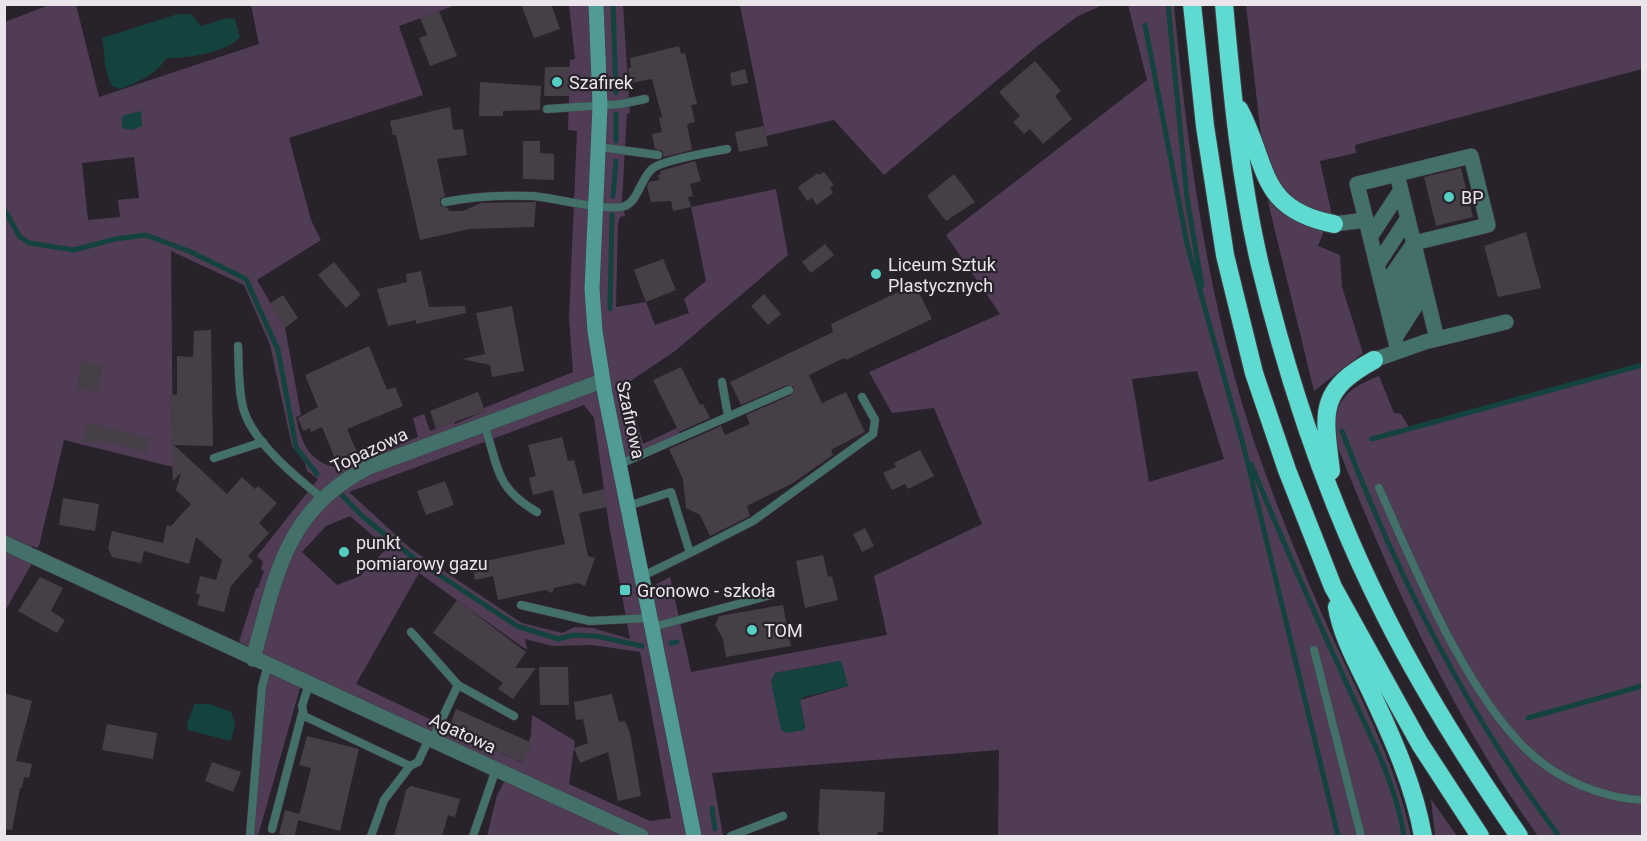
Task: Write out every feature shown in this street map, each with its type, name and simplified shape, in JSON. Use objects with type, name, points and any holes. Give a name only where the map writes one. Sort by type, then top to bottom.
[{"type":"highway","points":[[1192,4],[1204,126],[1225,255],[1254,374],[1287,470],[1333,587],[1420,744],[1480,837]]},
{"type":"highway","points":[[1224,4],[1232,97],[1260,263],[1300,405],[1334,497],[1384,615],[1430,699],[1519,837]]},
{"type":"highway","points":[[1232,97],[1251,132],[1264,177],[1277,196],[1301,214],[1334,225]]},
{"type":"highway","points":[[1334,497],[1326,411],[1329,400],[1346,378],[1374,360]]},
{"type":"highway","points":[[1333,587],[1340,627],[1391,735],[1415,801],[1423,837]]},
{"type":"street","name":"Szafirowa","points":[[596,4],[600,106],[592,289],[602,381],[694,837]]},
{"type":"street","points":[[1397,344],[1357,184],[1471,156],[1488,225],[1408,218]]},
{"type":"street","points":[[1397,174],[1437,339]]},
{"type":"street","points":[[1377,264],[1408,218]]},
{"type":"street","points":[[1377,264],[1408,218]]},
{"type":"street","points":[[1377,264],[1408,218]]},
{"type":"street","points":[[1334,225],[1366,220]]},
{"type":"street","points":[[1387,306],[1418,260]]},
{"type":"street","points":[[1391,322],[1424,283]]},
{"type":"street","points":[[1397,344],[1424,283]]},
{"type":"street","points":[[1374,360],[1397,344],[1437,339],[1506,322]]},
{"type":"street","name":"Topazowa","points":[[253,658],[287,548],[305,519],[322,498],[340,483],[369,467],[602,381]]},
{"type":"street","name":"Agatowa","points":[[4,543],[641,837]]},
{"type":"lane","points":[[547,109],[600,106],[645,99]]},
{"type":"lane","points":[[599,147],[658,155]]},
{"type":"lane","points":[[445,202],[470,197],[533,196],[597,206],[627,204],[646,176],[658,165],[727,149]]},
{"type":"lane","points":[[238,346],[244,410],[264,442],[297,477],[322,498]]},
{"type":"lane","points":[[722,382],[728,416]]},
{"type":"lane","points":[[620,464],[789,390]]},
{"type":"lane","points":[[643,576],[753,521],[873,434],[875,420],[862,397]]},
{"type":"lane","points":[[484,424],[504,484],[517,501],[537,512]]},
{"type":"lane","points":[[214,458],[264,442]]},
{"type":"lane","points":[[1380,488],[1445,628],[1478,686],[1504,725],[1536,759],[1566,778],[1609,795],[1642,800]]},
{"type":"lane","points":[[628,506],[671,492],[690,553]]},
{"type":"lane","points":[[521,605],[590,621],[652,622],[771,595]]},
{"type":"lane","points":[[411,632],[458,685],[514,716]]},
{"type":"lane","points":[[1314,650],[1361,837]]},
{"type":"lane","points":[[250,837],[262,687],[268,665]]},
{"type":"lane","points":[[272,829],[309,684]]},
{"type":"lane","points":[[371,837],[384,800],[410,766],[418,762],[458,685]]},
{"type":"lane","points":[[302,714],[410,766]]},
{"type":"lane","points":[[473,837],[496,769]]},
{"type":"lane","points":[[731,837],[783,816]]},
{"type":"shaded area","points":[[49,5],[76,5],[99,97],[259,44],[251,5],[456,5],[399,26],[423,95],[289,138],[311,220],[321,240],[257,280],[285,328],[301,415],[296,417],[304,443],[320,461],[338,468],[418,437],[413,418],[424,414],[430,431],[454,422],[455,424],[485,411],[484,408],[573,372],[569,318],[577,131],[568,130],[570,60],[575,59],[569,5],[623,5],[630,113],[627,114],[622,201],[625,216],[620,217],[618,224],[616,307],[646,302],[655,325],[689,313],[684,299],[706,281],[691,207],[776,189],[788,255],[675,351],[626,384],[643,444],[677,428],[681,436],[620,464],[646,590],[670,577],[691,672],[887,635],[874,576],[982,524],[934,408],[892,413],[869,372],[1000,314],[946,235],[1147,80],[1128,5],[1174,5],[1195,184],[1216,302],[1230,360],[1266,475],[1299,560],[1388,761],[1411,836],[998,836],[999,750],[712,773],[723,836],[487,836],[497,795],[508,775],[302,681],[258,836],[250,836],[265,674],[255,649],[239,642],[256,588],[258,588],[264,571],[261,569],[263,562],[257,556],[318,479],[307,471],[305,463],[292,446],[270,345],[244,285],[171,251],[173,467],[64,440],[40,542],[38,548],[32,546],[29,554],[35,558],[5,611],[5,22]],"holes":[[[134,157],[139,198],[118,200],[120,217],[88,220],[82,163]],[[1197,371],[1224,459],[1149,482],[1132,379]],[[584,405],[594,418],[609,525],[630,639],[593,628],[575,627],[562,633],[522,623],[411,549],[349,492]],[[350,516],[387,548],[360,576],[337,585],[302,552],[326,526]],[[419,573],[527,650],[525,639],[552,646],[592,645],[640,652],[671,818],[650,821],[569,784],[575,741],[532,715],[531,735],[522,763],[356,684]],[[841,661],[848,686],[800,700],[805,728],[771,682],[775,673]]]},
{"type":"shaded area","points":[[740,5],[1103,5],[1078,16],[1040,44],[884,175],[834,120],[766,136]]},
{"type":"shaded area","points":[[1246,5],[1642,5],[1642,69],[1355,145],[1356,153],[1320,161],[1334,224],[1327,223],[1318,246],[1340,255],[1342,287],[1363,353],[1314,391],[1269,206]]},
{"type":"shaded area","points":[[178,14],[191,14],[201,26],[227,18],[235,19],[240,37],[226,47],[217,50],[195,56],[167,58],[157,69],[140,81],[120,89],[112,86],[105,67],[102,38]]},
{"type":"shaded area","points":[[141,111],[142,126],[132,130],[122,128],[122,116]]},
{"type":"shaded area","points":[[1642,365],[1642,836],[1538,836],[1477,741],[1423,641],[1375,538],[1332,433],[1334,421],[1341,403],[1352,390],[1379,376],[1394,413],[1401,414],[1410,429]]},
{"type":"shaded area","points":[[841,661],[848,686],[804,697],[800,700],[805,730],[785,733],[781,729],[771,682],[775,673]]},
{"type":"shaded area","points":[[195,704],[210,704],[231,712],[235,724],[231,741],[187,730],[187,723]]},
{"type":"shaded area","points":[[1431,799],[1457,836],[1435,836]]},
{"type":"building","points":[[521,4],[551,4],[560,29],[534,38]]},
{"type":"building","points":[[439,11],[457,56],[430,66],[419,38],[427,35],[420,18]]},
{"type":"building","points":[[679,46],[681,54],[685,53],[697,104],[691,105],[695,122],[687,124],[692,150],[664,157],[662,151],[655,149],[652,134],[662,132],[659,118],[662,117],[652,79],[631,83],[628,68],[631,68],[630,58]]},
{"type":"building","points":[[1035,61],[1061,91],[1055,96],[1072,119],[1043,144],[1030,129],[1024,134],[1013,122],[1020,116],[999,92]]},
{"type":"building","name":"Szafirek","points":[[545,67],[570,67],[570,96],[544,96]]},
{"type":"building","points":[[745,69],[748,83],[732,86],[730,73]]},
{"type":"building","points":[[480,82],[541,86],[540,110],[503,111],[503,116],[479,116]]},
{"type":"building","points":[[450,107],[453,130],[463,129],[467,155],[437,159],[445,196],[440,199],[440,205],[448,208],[449,211],[463,211],[481,203],[536,202],[534,227],[469,229],[420,240],[396,135],[393,135],[390,121]]},
{"type":"building","points":[[764,126],[768,146],[739,152],[735,132]]},
{"type":"building","points":[[523,141],[540,141],[540,153],[554,154],[554,180],[523,179]]},
{"type":"building","points":[[695,161],[701,181],[690,184],[693,196],[688,197],[691,207],[673,211],[671,201],[651,202],[647,186],[649,182],[659,180],[660,171]]},
{"type":"building","name":"BP","points":[[1461,168],[1473,217],[1436,226],[1424,177]]},
{"type":"building","points":[[824,172],[834,185],[830,188],[833,193],[817,205],[812,198],[807,201],[798,187],[818,173],[819,175]]},
{"type":"building","points":[[954,174],[975,202],[946,221],[927,196]]},
{"type":"building","points":[[1526,232],[1541,288],[1498,297],[1484,246]]},
{"type":"building","points":[[825,244],[834,255],[811,273],[802,262]]},
{"type":"building","points":[[663,259],[676,290],[646,302],[634,270]]},
{"type":"building","points":[[334,262],[361,295],[346,308],[318,275]]},
{"type":"building","points":[[421,271],[429,307],[465,306],[466,313],[416,324],[416,320],[388,326],[377,289],[407,282],[406,274]]},
{"type":"building","points":[[915,284],[932,319],[809,375],[822,403],[846,392],[865,432],[831,450],[833,455],[793,483],[747,506],[750,516],[710,536],[700,515],[686,508],[683,479],[669,449],[721,426],[725,435],[750,424],[746,415],[791,395],[794,387],[787,385],[741,405],[730,382],[833,332],[831,324]]},
{"type":"building","points":[[764,294],[781,314],[768,325],[751,306]]},
{"type":"building","points":[[283,295],[298,318],[285,328],[269,304]]},
{"type":"building","points":[[512,306],[524,371],[492,377],[490,365],[462,359],[485,354],[476,313]]},
{"type":"building","points":[[211,330],[213,446],[174,445],[227,494],[242,477],[255,489],[258,486],[277,503],[259,523],[269,533],[248,556],[253,561],[231,586],[224,612],[197,605],[200,595],[196,593],[200,576],[216,580],[222,560],[196,537],[189,564],[144,551],[141,563],[112,557],[108,548],[112,531],[163,543],[167,525],[171,526],[191,504],[176,490],[181,473],[173,481],[169,394],[177,395],[177,356],[193,357],[194,331]]},
{"type":"building","points":[[369,346],[387,390],[395,387],[403,406],[347,429],[357,452],[336,461],[322,427],[311,432],[310,428],[303,431],[298,418],[318,407],[305,375]]},
{"type":"building","points":[[81,361],[103,365],[99,392],[77,389]]},
{"type":"building","points":[[681,367],[700,405],[703,404],[710,418],[679,432],[653,380]]},
{"type":"building","points":[[478,392],[485,411],[436,429],[430,411]]},
{"type":"building","points":[[87,422],[150,438],[147,453],[99,440],[97,444],[82,442]]},
{"type":"building","points":[[562,437],[568,461],[574,460],[583,494],[604,489],[608,507],[579,513],[588,556],[595,558],[585,586],[577,583],[554,588],[552,593],[545,590],[498,600],[493,576],[475,580],[472,564],[565,544],[553,490],[533,495],[529,478],[536,476],[528,445]]},
{"type":"building","points":[[920,450],[934,476],[908,489],[905,484],[892,490],[883,473],[896,467],[894,463]]},
{"type":"building","points":[[445,481],[454,505],[426,515],[417,491]]},
{"type":"building","points":[[63,498],[99,504],[95,531],[59,525]]},
{"type":"building","points":[[865,528],[874,546],[862,552],[853,534]]},
{"type":"building","points":[[823,555],[828,577],[832,576],[838,600],[805,608],[796,561]]},
{"type":"building","points":[[40,577],[63,588],[51,611],[65,620],[57,633],[18,611]]},
{"type":"building","points":[[457,600],[526,652],[515,668],[536,668],[513,699],[498,689],[503,683],[433,633]]},
{"type":"building","name":"TOM","points":[[783,605],[791,646],[726,657],[723,639],[715,625],[719,616]]},
{"type":"building","points":[[539,667],[568,667],[569,705],[540,705]]},
{"type":"building","points":[[4,693],[32,701],[16,761],[32,764],[29,778],[24,777],[22,788],[20,788],[12,830],[4,829]]},
{"type":"building","points":[[612,694],[619,722],[625,721],[630,733],[641,796],[618,801],[608,752],[580,763],[574,748],[588,743],[583,719],[576,720],[574,702]]},
{"type":"building","points":[[456,709],[532,743],[523,763],[453,731],[455,727],[450,725]]},
{"type":"building","points":[[107,724],[157,733],[153,759],[102,750]]},
{"type":"building","points":[[307,736],[359,749],[340,831],[298,820],[311,768],[299,765]]},
{"type":"building","points":[[212,762],[241,772],[233,792],[205,781]]},
{"type":"building","points":[[411,786],[460,799],[455,817],[448,815],[442,837],[394,837],[406,790]]},
{"type":"building","points":[[820,789],[885,792],[883,832],[878,832],[877,836],[820,835],[818,829]]},
{"type":"building","points":[[285,810],[300,814],[294,837],[279,834]]},
{"type":"waterway","points":[[613,4],[616,93]]},
{"type":"waterway","points":[[1168,4],[1187,198],[1202,286]]},
{"type":"waterway","points":[[1145,25],[1187,244],[1244,448],[1338,836]]},
{"type":"waterway","points":[[616,114],[616,141]]},
{"type":"waterway","points":[[613,196],[616,161]]},
{"type":"waterway","points":[[4,209],[20,237],[29,243],[74,250],[115,239],[146,235],[191,252],[246,279],[278,350],[296,447],[317,474]]},
{"type":"waterway","points":[[610,309],[612,215]]},
{"type":"waterway","points":[[1372,439],[1642,365]]},
{"type":"waterway","points":[[1342,431],[1386,538],[1436,641],[1494,741],[1559,836]]},
{"type":"waterway","points":[[1251,464],[1388,777],[1404,836]]},
{"type":"waterway","points":[[342,495],[361,515],[415,559],[517,626],[558,639],[574,635],[596,636],[642,646]]},
{"type":"waterway","points":[[671,643],[677,642]]},
{"type":"waterway","points":[[1528,718],[1642,686]]},
{"type":"waterway","points":[[712,808],[715,829]]},
{"type":"place","name":"Szafirek","points":[[557,82]]},
{"type":"place","name":"BP","points":[[1449,197]]},
{"type":"place","name":"Liceum Sztuk Plastycznych","points":[[876,274]]},
{"type":"place","name":"punkt pomiarowy gazu","points":[[344,552]]},
{"type":"place","name":"Gronowo - szkoła","points":[[625,590]]},
{"type":"place","name":"TOM","points":[[752,630]]}]
